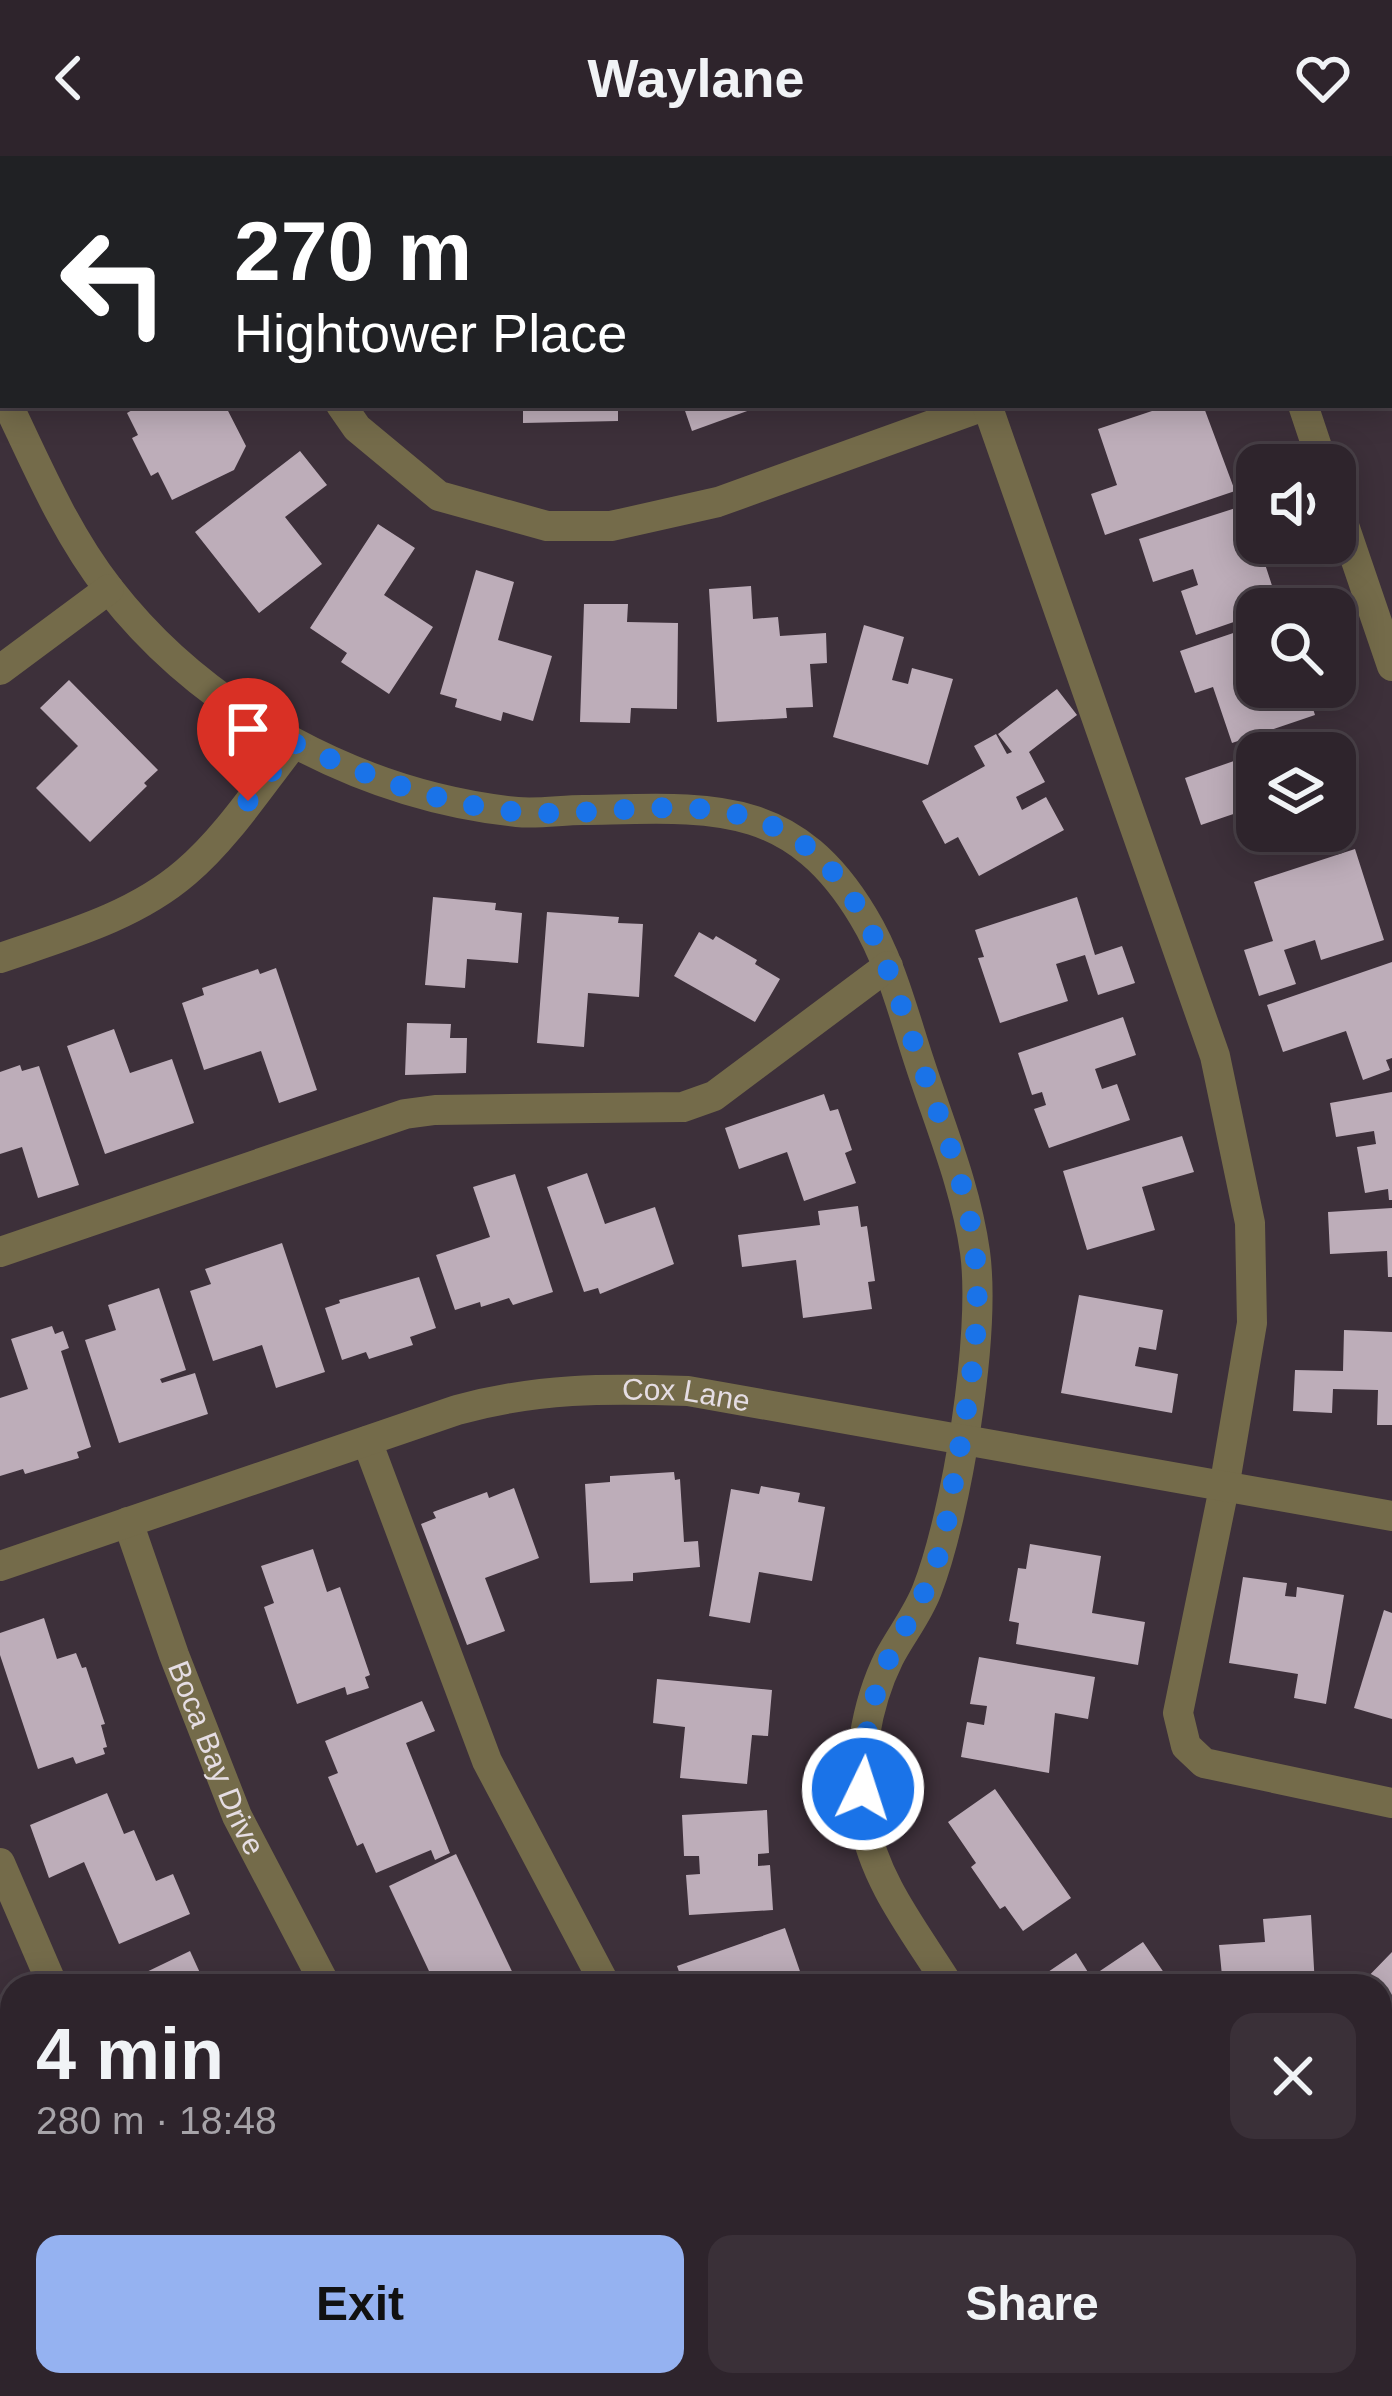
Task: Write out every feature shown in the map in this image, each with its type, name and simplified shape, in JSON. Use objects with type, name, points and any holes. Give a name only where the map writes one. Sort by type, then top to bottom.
[{"type":"street","points":[[9,408],[61,514],[109,589],[157,642],[224,699],[294,743],[380,782],[519,812],[742,814],[776,827],[806,847],[864,916],[888,966],[961,1189],[975,1254],[975,1339],[942,1545],[926,1596],[888,1661],[871,1708],[863,1760],[863,1817],[876,1869],[942,1974]]},
{"type":"street","points":[[343,408],[357,428],[439,496],[548,526],[611,526],[718,502],[979,408]]},
{"type":"street","points":[[988,408],[1215,1056],[1250,1223],[1252,1323],[1178,1714],[1186,1746],[1204,1763],[1392,1803]]},
{"type":"street","points":[[1304,408],[1316,444]]},
{"type":"street","points":[[1356,542],[1380,592],[1392,666]]},
{"type":"street","points":[[0,670],[109,589]]},
{"type":"street","points":[[0,958],[123,912],[186,872],[294,743]]},
{"type":"street","points":[[0,1252],[405,1114],[682,1107],[713,1096],[888,966]]},
{"type":"street","name":"Cox Lane","points":[[0,1566],[513,1395],[601,1387],[688,1391],[1392,1516]]},
{"type":"street","points":[[367,1441],[488,1761],[600,1974]]},
{"type":"street","name":"Boca Bay Drive","points":[[128,1522],[237,1816],[320,1974]]},
{"type":"street","points":[[0,1863],[48,1974]]},
{"type":"building","points":[[136,408],[227,408],[246,446],[234,470],[172,500],[158,472],[151,476],[132,438],[138,435],[127,413]]},
{"type":"building","points":[[523,408],[618,408],[618,421],[523,423]]},
{"type":"building","points":[[684,408],[755,408],[692,431]]},
{"type":"building","points":[[1161,408],[1204,408],[1235,491],[1105,535],[1091,494],[1117,485],[1098,429]]},
{"type":"building","points":[[300,451],[327,485],[285,517],[322,564],[259,613],[195,532]]},
{"type":"building","points":[[1236,508],[1236,564],[1265,564],[1273,588],[1236,588],[1236,621],[1196,635],[1181,591],[1198,585],[1193,569],[1153,582],[1139,539]]},
{"type":"building","points":[[378,524],[415,548],[384,595],[433,627],[389,694],[341,662],[347,653],[310,628]]},
{"type":"building","points":[[476,570],[514,582],[498,640],[552,656],[533,721],[503,712],[501,721],[455,707],[457,699],[440,694]]},
{"type":"building","points":[[751,586],[753,619],[778,617],[780,636],[826,633],[827,663],[810,664],[813,707],[786,708],[787,718],[717,722],[709,589]]},
{"type":"building","points":[[584,604],[628,604],[627,622],[678,623],[677,709],[631,708],[630,723],[580,722]]},
{"type":"building","points":[[864,625],[904,637],[892,680],[908,684],[912,668],[953,679],[928,765],[833,737]]},
{"type":"building","points":[[1236,632],[1236,708],[1313,708],[1315,715],[1265,732],[1236,732],[1232,743],[1213,687],[1195,693],[1180,651]]},
{"type":"building","points":[[69,680],[158,770],[90,842],[36,788],[78,746],[40,708]]},
{"type":"building","points":[[1057,689],[1077,715],[1029,752],[1045,782],[1016,797],[1022,810],[1046,797],[1064,830],[979,876],[958,837],[945,844],[922,801],[985,766],[974,746],[996,734],[1007,754],[1012,752],[998,734]]},
{"type":"building","points":[[1236,760],[1236,813],[1201,825],[1185,778]]},
{"type":"building","points":[[1356,852],[1384,940],[1321,960],[1315,940],[1284,950],[1296,984],[1259,996],[1244,950],[1273,941],[1254,882]]},
{"type":"building","points":[[433,897],[496,903],[495,910],[522,913],[518,963],[467,959],[465,988],[425,985]]},
{"type":"building","points":[[1077,897],[1095,955],[1122,946],[1135,983],[1098,995],[1085,955],[1056,964],[1068,1001],[1000,1023],[978,958],[984,957],[975,930]]},
{"type":"building","points":[[547,912],[619,917],[618,923],[643,924],[639,997],[588,993],[584,1047],[537,1043]]},
{"type":"building","points":[[699,932],[713,940],[716,936],[780,979],[755,1022],[674,976]]},
{"type":"building","points":[[1392,962],[1392,1058],[1386,1060],[1390,1070],[1363,1080],[1346,1031],[1283,1052],[1267,1005]]},
{"type":"building","points":[[276,968],[317,1090],[279,1103],[261,1051],[204,1070],[182,1003],[204,995],[202,988],[258,969],[260,974]]},
{"type":"building","points":[[1123,1017],[1136,1055],[1095,1069],[1102,1089],[1117,1084],[1130,1120],[1049,1148],[1034,1109],[1046,1105],[1042,1092],[1032,1095],[1018,1053]]},
{"type":"building","points":[[407,1023],[451,1024],[450,1038],[467,1038],[466,1073],[405,1075]]},
{"type":"building","points":[[114,1029],[130,1073],[172,1059],[194,1123],[105,1154],[67,1046]]},
{"type":"building","points":[[20,1065],[22,1071],[39,1066],[79,1185],[38,1198],[22,1147],[0,1154],[0,1072]]},
{"type":"building","points":[[1392,1092],[1389,1200],[1388,1189],[1365,1193],[1357,1147],[1376,1144],[1374,1131],[1336,1137],[1330,1103]]},
{"type":"building","points":[[824,1094],[830,1111],[838,1109],[852,1150],[845,1153],[856,1183],[804,1201],[787,1152],[739,1169],[725,1128]]},
{"type":"building","points":[[1182,1136],[1194,1172],[1142,1187],[1155,1230],[1087,1250],[1063,1171]]},
{"type":"building","points":[[587,1173],[605,1224],[655,1207],[674,1264],[600,1294],[598,1288],[584,1292],[547,1187]]},
{"type":"building","points":[[515,1174],[553,1292],[513,1305],[509,1298],[455,1310],[436,1255],[490,1237],[473,1187]]},
{"type":"building","points":[[858,1206],[861,1227],[867,1226],[875,1281],[868,1282],[872,1309],[803,1318],[796,1260],[742,1267],[738,1235],[820,1225],[818,1211]]},
{"type":"building","points":[[1392,1208],[1392,1277],[1388,1277],[1387,1251],[1330,1254],[1328,1212]]},
{"type":"building","points":[[282,1243],[325,1372],[276,1388],[262,1345],[213,1361],[190,1291],[211,1284],[205,1269]]},
{"type":"building","points":[[419,1277],[436,1328],[410,1337],[413,1345],[369,1359],[366,1352],[342,1360],[325,1308]]},
{"type":"building","points":[[159,1288],[186,1370],[160,1379],[162,1383],[195,1373],[208,1414],[119,1443],[85,1340],[116,1330],[108,1305]]},
{"type":"building","points":[[1079,1295],[1163,1310],[1156,1350],[1139,1347],[1135,1366],[1178,1374],[1172,1413],[1061,1393]]},
{"type":"building","points":[[52,1326],[55,1334],[63,1331],[69,1348],[61,1351],[91,1447],[77,1452],[79,1458],[25,1474],[23,1469],[0,1476],[0,1398],[28,1389],[11,1339]]},
{"type":"building","points":[[1344,1330],[1392,1332],[1392,1425],[1377,1425],[1378,1390],[1333,1389],[1332,1413],[1293,1411],[1295,1370],[1343,1371]]},
{"type":"building","points":[[674,1472],[675,1480],[680,1479],[684,1542],[698,1541],[700,1567],[633,1573],[633,1581],[590,1583],[585,1484],[610,1482],[610,1476]]},
{"type":"building","points":[[761,1486],[800,1493],[798,1502],[825,1507],[812,1581],[759,1572],[750,1623],[709,1616],[731,1489],[759,1494]]},
{"type":"building","points":[[514,1488],[539,1558],[485,1578],[505,1631],[467,1645],[421,1524],[436,1518],[433,1512],[487,1492],[489,1498]]},
{"type":"building","points":[[1030,1544],[1101,1556],[1092,1613],[1145,1622],[1138,1665],[1016,1644],[1019,1623],[1009,1621],[1018,1568],[1026,1569]]},
{"type":"building","points":[[313,1549],[327,1592],[340,1587],[370,1675],[365,1677],[369,1688],[347,1695],[345,1687],[297,1704],[264,1607],[274,1603],[261,1566]]},
{"type":"building","points":[[1243,1577],[1287,1583],[1285,1596],[1296,1597],[1297,1587],[1344,1595],[1326,1704],[1294,1698],[1298,1674],[1229,1663]]},
{"type":"building","points":[[1384,1610],[1392,1613],[1392,1719],[1354,1708]]},
{"type":"building","points":[[44,1618],[57,1659],[76,1653],[82,1668],[86,1667],[105,1724],[101,1725],[107,1747],[105,1754],[76,1764],[73,1757],[38,1769],[0,1655],[0,1633]]},
{"type":"building","points":[[979,1657],[1095,1677],[1088,1719],[1055,1713],[1049,1773],[961,1757],[967,1722],[984,1725],[987,1706],[970,1704]]},
{"type":"building","points":[[657,1679],[772,1690],[768,1736],[752,1735],[747,1784],[680,1778],[685,1727],[653,1723]]},
{"type":"building","points":[[422,1701],[435,1731],[406,1743],[450,1853],[435,1860],[431,1850],[376,1873],[363,1843],[357,1846],[328,1777],[338,1773],[325,1741]]},
{"type":"building","points":[[995,1789],[1071,1898],[1023,1931],[1005,1906],[1000,1909],[971,1867],[976,1863],[948,1822]]},
{"type":"building","points":[[107,1793],[124,1834],[134,1830],[156,1881],[173,1874],[190,1914],[119,1944],[84,1862],[49,1878],[30,1825]]},
{"type":"building","points":[[767,1810],[769,1853],[758,1854],[758,1866],[770,1865],[773,1910],[689,1915],[686,1875],[700,1874],[699,1856],[684,1856],[682,1815]]},
{"type":"building","points":[[456,1854],[513,1974],[430,1974],[389,1886]]},
{"type":"building","points":[[1311,1915],[1314,1974],[1222,1974],[1219,1945],[1265,1942],[1263,1919]]},
{"type":"building","points":[[785,1928],[801,1974],[680,1974],[677,1966]]},
{"type":"building","points":[[1143,1942],[1165,1974],[1095,1974]]},
{"type":"building","points":[[190,1951],[201,1974],[142,1974]]},
{"type":"building","points":[[1392,1952],[1392,1974],[1371,1974]]},
{"type":"building","points":[[1076,1953],[1089,1974],[1045,1974]]},
{"type":"route","points":[[248,801],[294,743],[380,782],[519,812],[742,814],[776,827],[806,847],[864,916],[888,966],[961,1189],[975,1254],[975,1339],[942,1545],[926,1596],[888,1661],[871,1708],[863,1789]]}]
